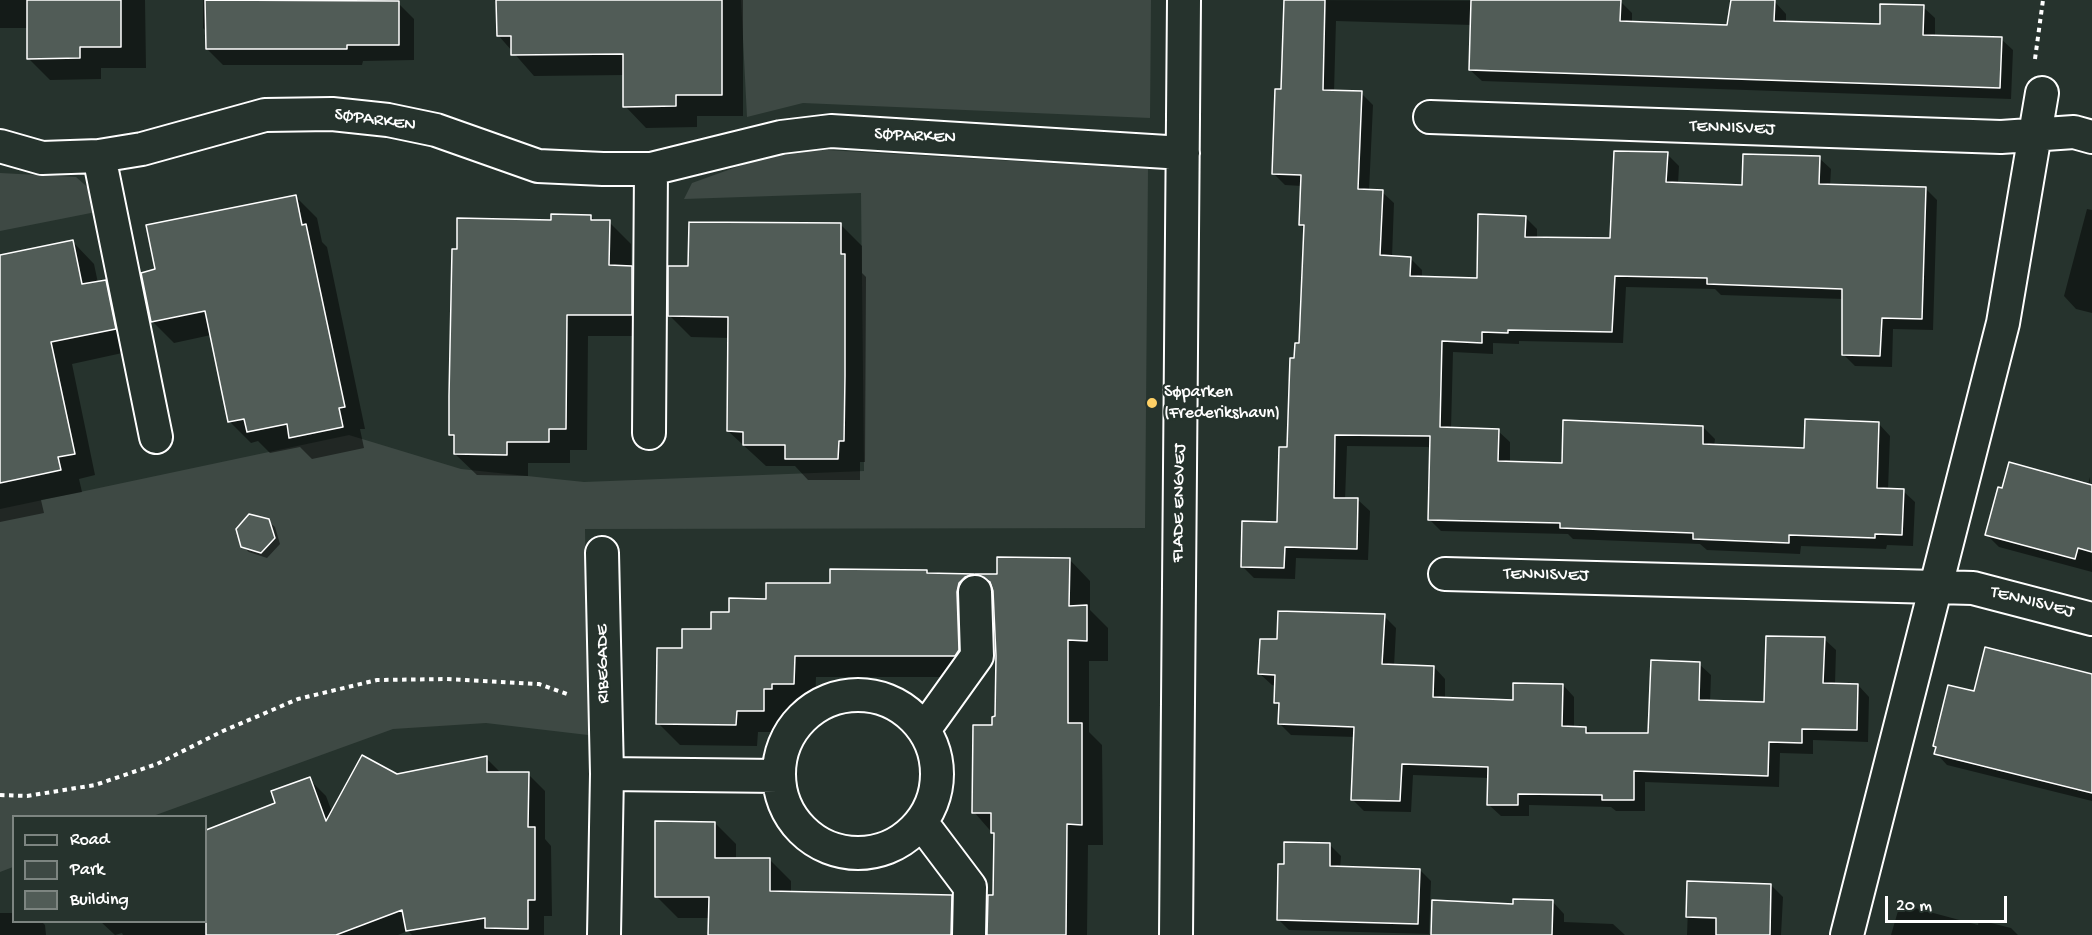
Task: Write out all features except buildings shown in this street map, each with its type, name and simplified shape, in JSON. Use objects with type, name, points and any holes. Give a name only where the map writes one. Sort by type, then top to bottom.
[{"type":"street","name":"FLADE ENGVEJ","points":[[1176,935],[1184,0]]},
{"type":"street","points":[[1847,935],[2003,324],[2042,93]]},
{"type":"street","name":"SØPARKEN","points":[[0,146],[42,158],[99,156],[142,149],[265,115],[332,114],[388,120],[436,130],[538,166],[651,169],[781,137],[831,131],[1183,153]]},
{"type":"street","name":"TENNISVEJ","points":[[1430,117],[2001,138],[2074,132],[2092,137]]},
{"type":"street","points":[[99,156],[156,437]]},
{"type":"street","points":[[649,433],[651,169]]},
{"type":"street","name":"RIBEGADE","points":[[602,553],[607,774],[603,935]]},
{"type":"street","name":"TENNISVEJ","points":[[1445,574],[1973,588],[2092,619]]},
{"type":"street","points":[[924,730],[977,656],[975,591]]},
{"type":"street","points":[[859,695],[884,699],[906,711],[924,730],[934,752],[937,777],[933,801],[921,822],[903,839],[881,850],[857,854],[833,850],[811,839],[794,821],[782,800],[778,776],[782,751],[793,728],[810,710],[833,698],[859,695]]},
{"type":"street","points":[[607,774],[778,776]]},
{"type":"street","points":[[921,822],[970,887],[969,935]]},
{"type":"path","points":[[2042,93],[2032,75],[2043,0]]},
{"type":"path","points":[[0,795],[27,796],[95,785],[157,764],[223,731],[298,699],[377,680],[447,679],[539,684],[605,707]]},
{"type":"green space","points":[[741,0],[1151,0],[1150,118],[803,103],[747,117]]},
{"type":"green space","points":[[827,150],[1148,169],[1145,528],[585,529],[588,735],[486,723],[393,729],[156,815],[12,815],[12,867],[0,872],[0,509],[349,435],[461,469],[584,482],[864,471],[861,193],[684,199],[692,183],[778,152]]},
{"type":"green space","points":[[0,173],[76,177],[101,199],[101,211],[0,231]]},
{"type":"place","name":"Søparken (Frederikshavn)","points":[[1152,403]]}]
